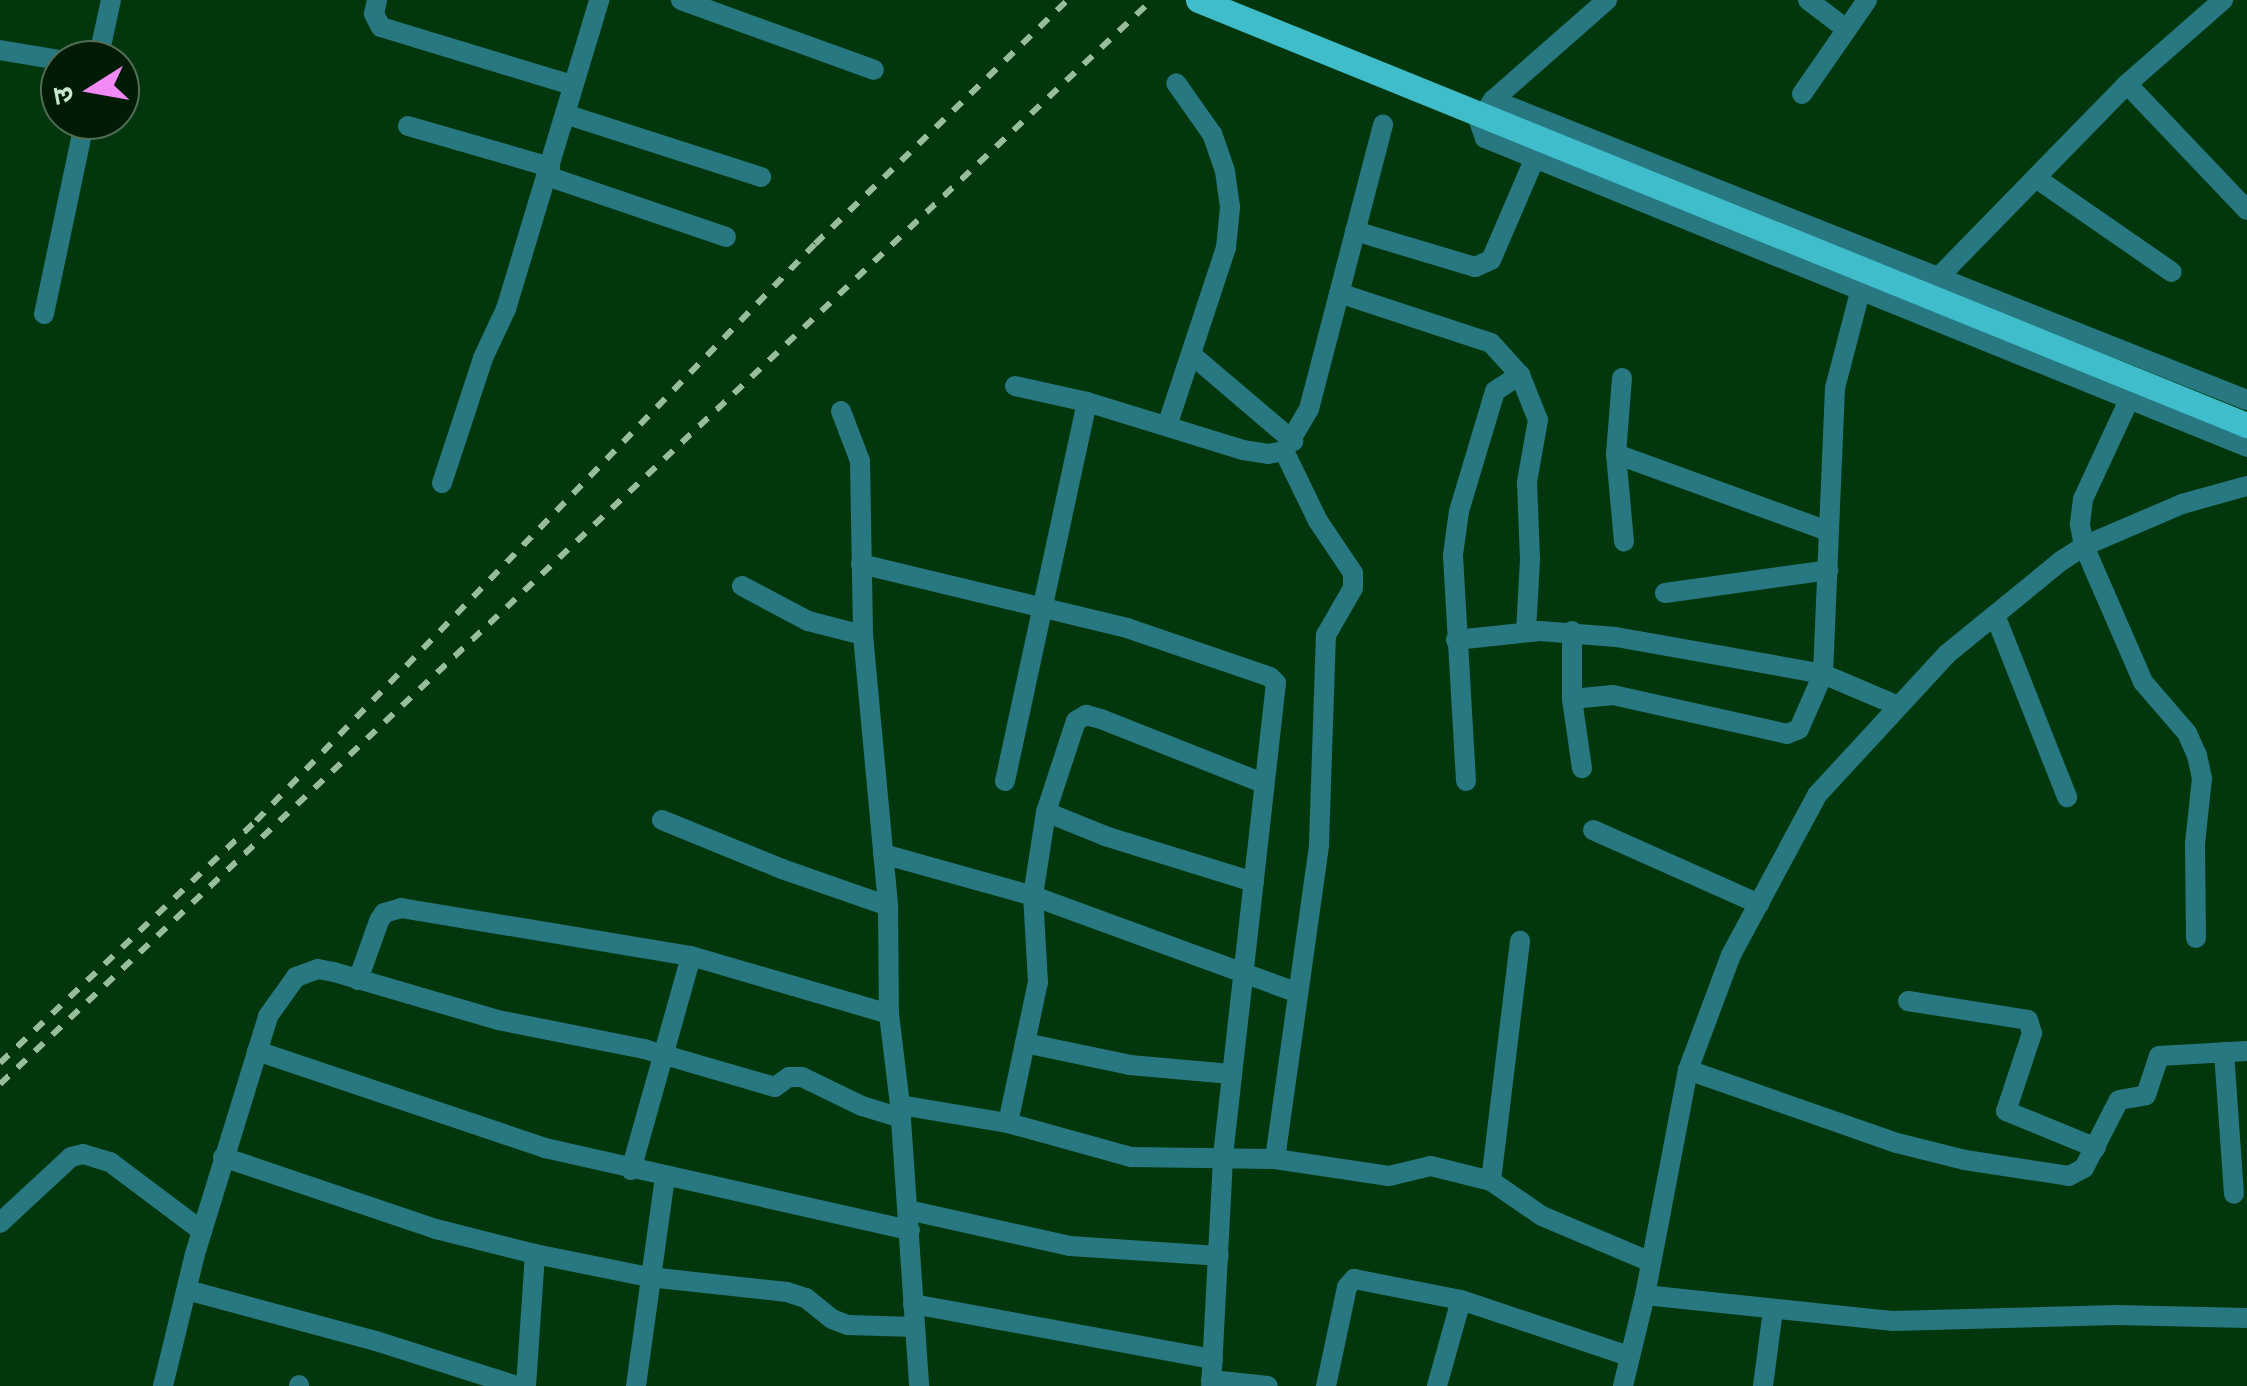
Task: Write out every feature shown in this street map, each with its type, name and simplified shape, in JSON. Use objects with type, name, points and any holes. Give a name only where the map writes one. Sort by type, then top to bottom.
[{"type":"main road","points":[[1198,0],[2247,425]]},
{"type":"street","points":[[102,40],[111,0]]},
{"type":"street","points":[[377,0],[374,14],[381,26],[572,86]]},
{"type":"street","points":[[442,483],[483,358],[506,309],[599,0]]},
{"type":"street","points":[[682,0],[874,70]]},
{"type":"street","points":[[1607,0],[1493,100],[1479,120],[1481,134],[2247,448]]},
{"type":"street","points":[[1808,0],[1846,29]]},
{"type":"street","points":[[1802,94],[1866,0]]},
{"type":"street","points":[[1914,314],[1933,279],[2127,84],[2223,0]]},
{"type":"street","points":[[0,50],[40,57]]},
{"type":"street","points":[[1167,426],[1226,248],[1230,207],[1225,171],[1212,134],[1176,84]]},
{"type":"street","points":[[2127,84],[2247,210]]},
{"type":"street","points":[[1493,100],[1933,279],[2247,400]]},
{"type":"street","points":[[565,114],[761,177]]},
{"type":"street","points":[[1015,386],[1088,402],[1243,450],[1268,454],[1289,446],[1309,409],[1384,124]]},
{"type":"street","points":[[408,126],[549,171],[726,237]]},
{"type":"street","points":[[44,314],[82,140]]},
{"type":"street","points":[[1355,231],[1475,267],[1490,260],[1536,158]]},
{"type":"street","points":[[2036,178],[2172,272]]},
{"type":"street","points":[[1572,699],[1614,695],[1792,734],[1799,729],[1823,674],[1835,388],[1860,292]]},
{"type":"street","points":[[1339,293],[1491,344],[1520,375],[1538,420],[1526,482],[1530,560],[1526,632]]},
{"type":"street","points":[[1192,354],[1289,446],[1318,521],[1353,573],[1353,588],[1326,635],[1324,792],[1275,1159]]},
{"type":"street","points":[[1466,781],[1453,555],[1466,476],[1495,391],[1520,375]]},
{"type":"street","points":[[1622,378],[1616,454],[1624,542]]},
{"type":"street","points":[[2129,400],[2083,499],[2080,525],[2084,546],[2143,682],[2187,733],[2197,755],[2202,778],[2194,878],[2196,938]]},
{"type":"street","points":[[1005,781],[1088,402]]},
{"type":"street","points":[[841,411],[860,462],[863,635],[888,906],[890,1014],[901,1112],[920,1386]]},
{"type":"street","points":[[1616,454],[1827,531]]},
{"type":"street","points":[[1623,1386],[1645,1295],[1688,1070],[1731,954],[1817,796],[1896,705],[1994,616],[2084,546],[2182,504],[2247,486]]},
{"type":"street","points":[[861,564],[1158,638],[1274,680],[1278,690],[1263,783],[1247,974],[1231,1074],[1223,1159],[1211,1375]]},
{"type":"street","points":[[1666,593],[1828,570]]},
{"type":"street","points":[[742,586],[808,620],[863,635]]},
{"type":"street","points":[[1994,616],[2067,797]]},
{"type":"street","points":[[1456,640],[1572,631],[1823,674],[1896,705]]},
{"type":"street","points":[[1572,631],[1572,699],[1582,768]]},
{"type":"street","points":[[1008,1123],[1038,982],[1033,896],[1046,812],[1071,729],[1086,715],[1263,783]]},
{"type":"street","points":[[1046,812],[1105,836],[1254,882]]},
{"type":"street","points":[[662,820],[782,870],[888,906]]},
{"type":"street","points":[[1593,830],[1759,904]]},
{"type":"street","points":[[883,854],[1033,896],[1296,992]]},
{"type":"street","points":[[358,980],[379,921],[384,913],[401,908],[691,956],[890,1014]]},
{"type":"street","points":[[1491,1181],[1520,941]]},
{"type":"street","points":[[631,1170],[691,956]]},
{"type":"street","points":[[164,1386],[202,1231],[268,1016],[296,977],[318,969],[498,1020],[664,1055],[775,1087],[789,1078],[802,1077],[862,1106],[1008,1123],[1131,1157],[1275,1159],[1389,1176],[1431,1166],[1491,1181],[1542,1216],[1651,1262]]},
{"type":"street","points":[[1908,1001],[2028,1020],[2032,1033],[2006,1111],[2096,1148]]},
{"type":"street","points":[[1026,1043],[1130,1065],[1231,1074]]},
{"type":"street","points":[[1688,1070],[1819,1118],[1965,1160],[2077,1175],[2096,1148],[2119,1100],[2146,1094],[2159,1056],[2247,1050]]},
{"type":"street","points":[[257,1052],[384,1097],[631,1170],[1070,1246],[1219,1256]]},
{"type":"street","points":[[2224,1052],[2234,1194]]},
{"type":"street","points":[[0,1223],[71,1157],[82,1154],[110,1162],[202,1231]]},
{"type":"street","points":[[223,1157],[436,1229],[534,1254],[649,1277],[787,1292],[806,1298],[832,1319],[848,1325],[914,1327]]},
{"type":"street","points":[[636,1386],[665,1177]]},
{"type":"street","points":[[526,1386],[534,1254]]},
{"type":"street","points":[[1326,1386],[1347,1288],[1354,1279],[1461,1300],[1628,1356]]},
{"type":"street","points":[[186,1290],[376,1341],[517,1386]]},
{"type":"street","points":[[1645,1295],[1892,1321],[2118,1315],[2247,1318]]},
{"type":"street","points":[[1436,1386],[1461,1300]]},
{"type":"street","points":[[912,1304],[1268,1386]]},
{"type":"street","points":[[1762,1386],[1772,1310]]},
{"type":"railway","points":[[0,1063],[256,821],[815,244],[1068,0]]},
{"type":"railway","points":[[0,1084],[1152,0]]}]
